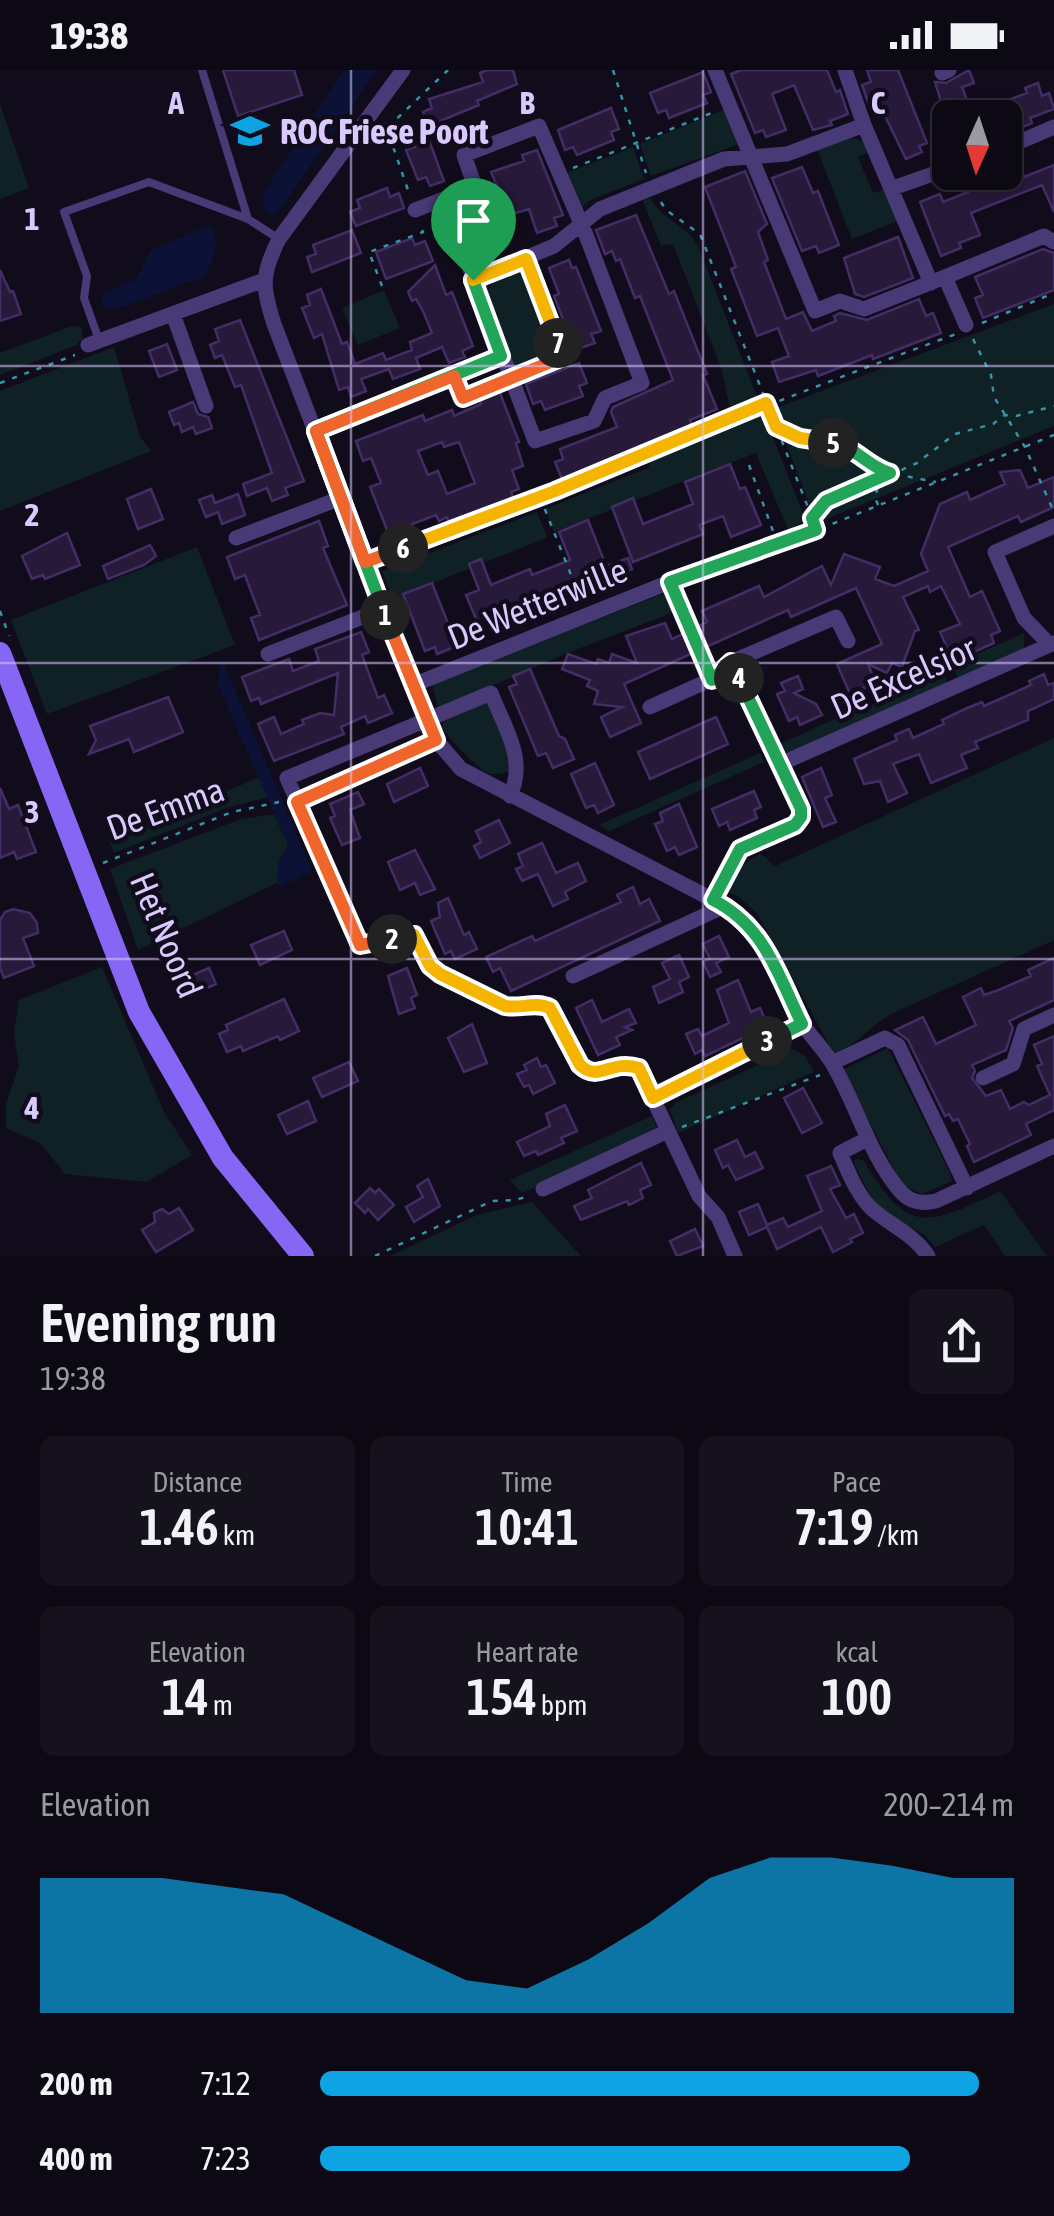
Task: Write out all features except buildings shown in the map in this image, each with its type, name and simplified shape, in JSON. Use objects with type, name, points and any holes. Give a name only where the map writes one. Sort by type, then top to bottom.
[{"type":"main road","name":"Het Noord","points":[[6,648],[139,1012],[223,1158],[303,1256]]},
{"type":"street","points":[[94,343],[264,280],[267,263],[280,239],[403,70]]},
{"type":"street","points":[[715,70],[814,311],[840,301],[864,309],[1044,236],[1054,242]]},
{"type":"street","points":[[846,70],[864,125],[938,280],[967,327]]},
{"type":"street","points":[[473,280],[554,246],[600,209],[724,159],[788,154],[864,125]]},
{"type":"street","points":[[415,210],[475,187],[464,155],[539,126],[642,384],[605,398],[594,421],[535,441],[444,200]]},
{"type":"street","points":[[1022,141],[1054,128]]},
{"type":"street","points":[[894,188],[932,174]]},
{"type":"street","name":"De Wetterwille","points":[[264,280],[274,324],[426,718],[436,740],[461,770],[743,918],[758,934],[802,1024],[833,1066],[867,1139],[902,1194],[912,1201],[936,1201],[1054,1147]]},
{"type":"street","points":[[172,314],[206,406]]},
{"type":"street","points":[[316,431],[501,356]]},
{"type":"street","points":[[236,538],[341,498]]},
{"type":"street","name":"De Excelsior","points":[[780,764],[1052,644],[1024,618],[994,552],[1054,526]]},
{"type":"street","name":"De Wetterwille","points":[[414,685],[676,580]]},
{"type":"street","points":[[268,654],[383,609]]},
{"type":"street","name":"De Excelsior","points":[[650,706],[712,680],[731,662],[836,616],[848,642]]},
{"type":"street","points":[[574,976],[719,903],[740,849],[795,825],[801,817],[801,809],[731,662]]},
{"type":"street","name":"De Wetterwille","points":[[426,718],[491,693],[518,764],[510,796]]},
{"type":"street","points":[[426,718],[287,778],[289,801],[360,945],[414,935],[430,966],[440,974],[505,1006],[541,1004],[550,1008],[587,1072],[596,1073],[619,1064],[639,1068],[699,1196],[718,1217],[735,1256]]},
{"type":"street","points":[[982,1078],[1013,1064],[1024,1029],[1054,1015]]},
{"type":"street","points":[[653,1098],[802,1024]]},
{"type":"street","points":[[833,1066],[885,1038],[893,1040],[967,1188]]},
{"type":"street","points":[[543,1189],[668,1132]]},
{"type":"street","points":[[867,1139],[840,1153],[850,1176],[869,1206],[922,1246],[928,1256]]},
{"type":"lane","points":[[202,70],[248,219]]},
{"type":"lane","points":[[94,343],[84,298],[87,276],[64,212],[149,182],[248,219],[280,239]]},
{"type":"path","points":[[386,128],[448,70]]},
{"type":"path","points":[[613,70],[652,189],[666,210],[700,234],[816,530]]},
{"type":"path","points":[[378,104],[423,232],[369,252],[382,286]]},
{"type":"path","points":[[558,174],[729,105]]},
{"type":"path","points":[[454,376],[463,398],[563,357],[526,259]]},
{"type":"path","points":[[365,562],[1054,293]]},
{"type":"path","points":[[967,327],[991,375],[994,397],[1025,447],[1054,513]]},
{"type":"path","points":[[0,383],[78,354],[94,343]]},
{"type":"path","points":[[812,518],[826,501],[917,463],[955,434],[993,424],[1005,416],[1054,406]]},
{"type":"path","points":[[776,427],[800,438],[847,445],[878,469],[937,482]]},
{"type":"path","points":[[712,680],[676,580],[816,530],[1054,435]]},
{"type":"path","points":[[749,465],[777,544]]},
{"type":"path","points":[[878,506],[880,478]]},
{"type":"path","points":[[540,496],[587,615]]},
{"type":"path","points":[[0,611],[6,648]]},
{"type":"path","name":"De Emma","points":[[84,870],[232,812],[289,801],[436,740]]},
{"type":"path","points":[[668,1132],[833,1066]]},
{"type":"path","points":[[375,1256],[492,1201],[516,1200],[543,1189]]},
{"type":"shaded area","points":[[0,104],[29,188],[0,199]]},
{"type":"shaded area","points":[[726,109],[739,144],[651,176],[640,144]]},
{"type":"shaded area","points":[[849,138],[864,143],[869,152],[858,157],[873,193],[884,190],[900,220],[852,239],[817,149]]},
{"type":"shaded area","points":[[633,147],[644,179],[591,200],[579,209],[564,174]]},
{"type":"shaded area","points":[[650,198],[698,246],[803,514],[804,520],[789,532],[756,453],[554,532],[545,509],[734,428],[722,370],[673,244],[661,246],[643,201]]},
{"type":"shaded area","points":[[526,266],[560,356],[514,373],[486,295],[493,280]]},
{"type":"shaded area","points":[[384,290],[400,328],[358,345],[342,308]]},
{"type":"shaded area","points":[[1054,304],[1054,426],[819,522],[773,409]]},
{"type":"shaded area","points":[[72,326],[81,327],[83,338],[77,345],[0,375],[0,353]]},
{"type":"shaded area","points":[[114,347],[140,436],[151,451],[0,511],[0,391]]},
{"type":"shaded area","points":[[537,512],[547,537],[544,539],[393,599],[382,571]]},
{"type":"shaded area","points":[[197,547],[235,645],[47,714],[11,620]]},
{"type":"shaded area","points":[[668,592],[677,611],[439,709],[432,684]]},
{"type":"shaded area","points":[[1024,633],[1024,648],[959,681],[952,665]]},
{"type":"shaded area","points":[[942,670],[949,685],[793,752],[782,752],[778,745]]},
{"type":"shaded area","points":[[487,701],[511,760],[512,769],[500,774],[477,766],[442,727],[445,717]]},
{"type":"shaded area","points":[[1054,738],[1054,940],[891,1014],[834,1054],[757,913],[726,892],[736,873],[761,854],[775,866]]},
{"type":"shaded area","points":[[760,753],[764,762],[609,831],[599,825]]},
{"type":"shaded area","points":[[260,777],[269,797],[229,807],[114,853],[109,840]]},
{"type":"shaded area","points":[[274,814],[288,845],[279,860],[277,883],[138,950],[110,869],[241,819]]},
{"type":"shaded area","points":[[102,967],[163,1110],[192,1155],[146,1182],[65,1174],[40,1143],[6,1128],[6,1104],[19,1066],[14,1034],[19,1000]]},
{"type":"shaded area","points":[[888,1048],[952,1181],[922,1194],[905,1186],[898,1177],[842,1070]]},
{"type":"shaded area","points":[[793,1049],[805,1056],[814,1072],[678,1133],[670,1110],[675,1103]]},
{"type":"shaded area","points":[[652,1116],[658,1129],[647,1138],[522,1193],[510,1180]]},
{"type":"shaded area","points":[[857,1159],[864,1161],[894,1202],[907,1213],[921,1217],[955,1212],[1000,1191],[1047,1256],[1005,1256],[984,1225],[935,1247],[926,1236],[878,1209],[855,1166]]},
{"type":"shaded area","points":[[532,1202],[581,1256],[390,1256],[477,1215]]},
{"type":"water","points":[[344,70],[377,70],[276,215],[268,214],[263,209],[264,192]]},
{"type":"water","points":[[210,225],[216,245],[205,276],[116,309],[102,307],[103,293],[136,279],[151,250]]},
{"type":"water","points":[[221,657],[312,871],[280,887],[279,860],[288,845],[218,685]]},
{"type":"place","name":"ROC Friese Poort","points":[[250,131]]},
{"type":"route","points":[[473,280],[501,356],[316,431],[341,498],[383,609],[436,740],[297,802],[360,945],[414,935],[430,966],[440,974],[505,1006],[541,1004],[550,1008],[587,1072],[596,1073],[619,1064],[639,1068],[653,1098],[802,1024],[758,934],[743,918],[713,900],[740,849],[795,825],[801,809],[731,662],[712,680],[670,582],[816,530],[812,518],[826,501],[890,473],[878,469],[847,445],[788,434],[776,427],[766,403],[555,491],[365,562],[316,431],[454,376],[463,398],[563,357],[526,259],[473,280]]}]
